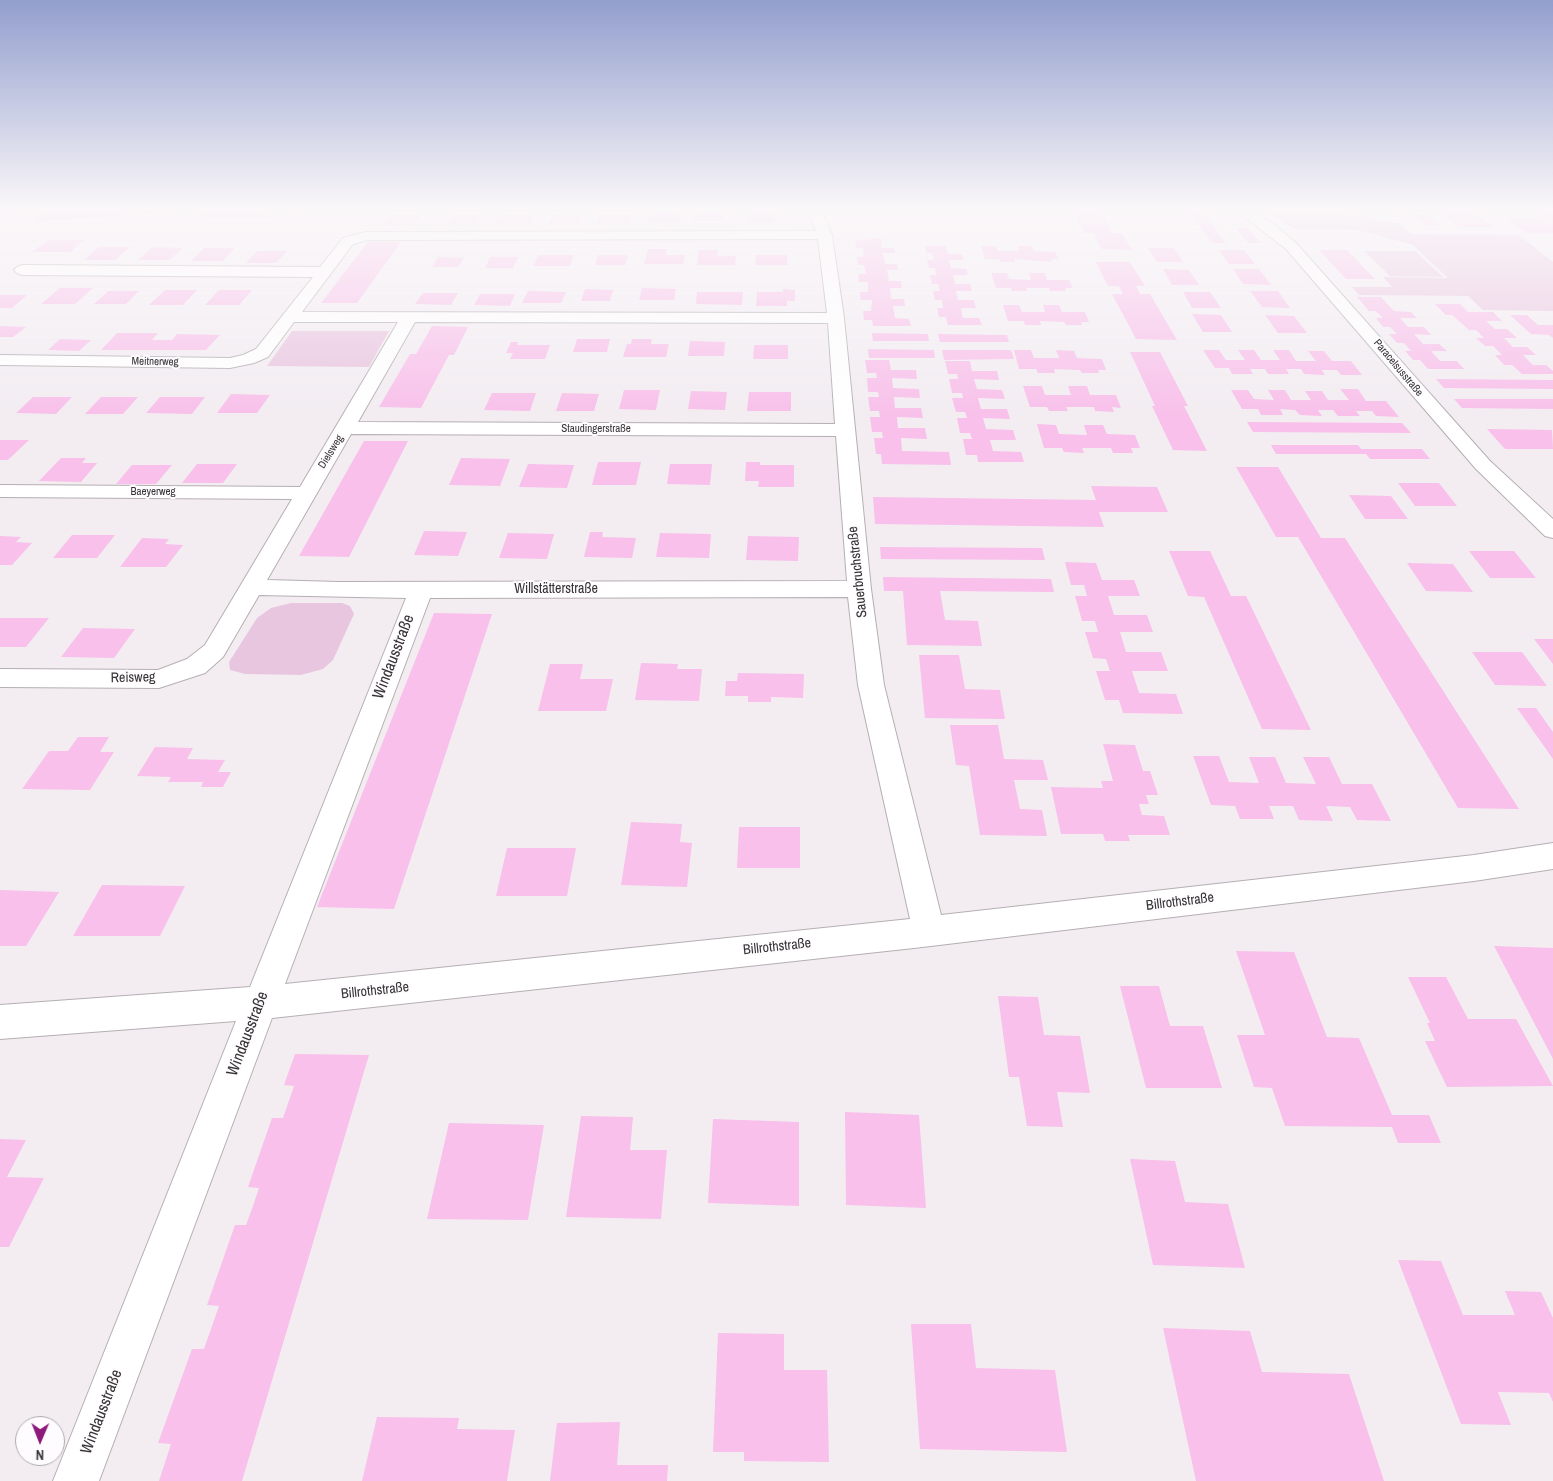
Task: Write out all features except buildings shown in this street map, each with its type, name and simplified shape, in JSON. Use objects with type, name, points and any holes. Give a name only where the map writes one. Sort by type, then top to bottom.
[{"type":"street","name":"Meitnerweg","points":[[0,360],[230,363],[248,359],[262,353],[319,278]]},
{"type":"street","name":"Sauerbruchstraße","points":[[831,278],[836,318],[859,589],[871,685],[929,931]]},
{"type":"street","name":"Paracelsusstraße","points":[[1319,278],[1483,465],[1553,531]]},
{"type":"street","points":[[290,317],[836,318]]},
{"type":"street","name":"Dielsweg","points":[[253,587],[305,493],[346,428],[409,318]]},
{"type":"street","name":"Staudingerstraße","points":[[346,428],[846,430]]},
{"type":"street","name":"Baeyerweg","points":[[0,491],[305,493]]},
{"type":"street","name":"Willstätterstraße","points":[[253,587],[339,590],[421,588],[859,589]]},
{"type":"street","name":"Reisweg","points":[[0,678],[159,679],[196,666],[214,651],[253,587]]},
{"type":"street","name":"Windausstraße","points":[[76,1481],[421,588]]},
{"type":"street","name":"Billrothstraße","points":[[0,1022],[260,1003],[929,931],[1454,870],[1553,856]]},
{"type":"shaded area","points":[[1384,278],[1553,278],[1553,311],[1483,310],[1468,296],[1359,295],[1352,287],[1392,287]]},
{"type":"shaded area","points":[[292,331],[389,331],[369,367],[267,366]]},
{"type":"shaded area","points":[[291,603],[342,603],[350,606],[354,614],[333,660],[323,669],[301,675],[245,674],[230,670],[229,662],[257,618],[271,608]]}]
